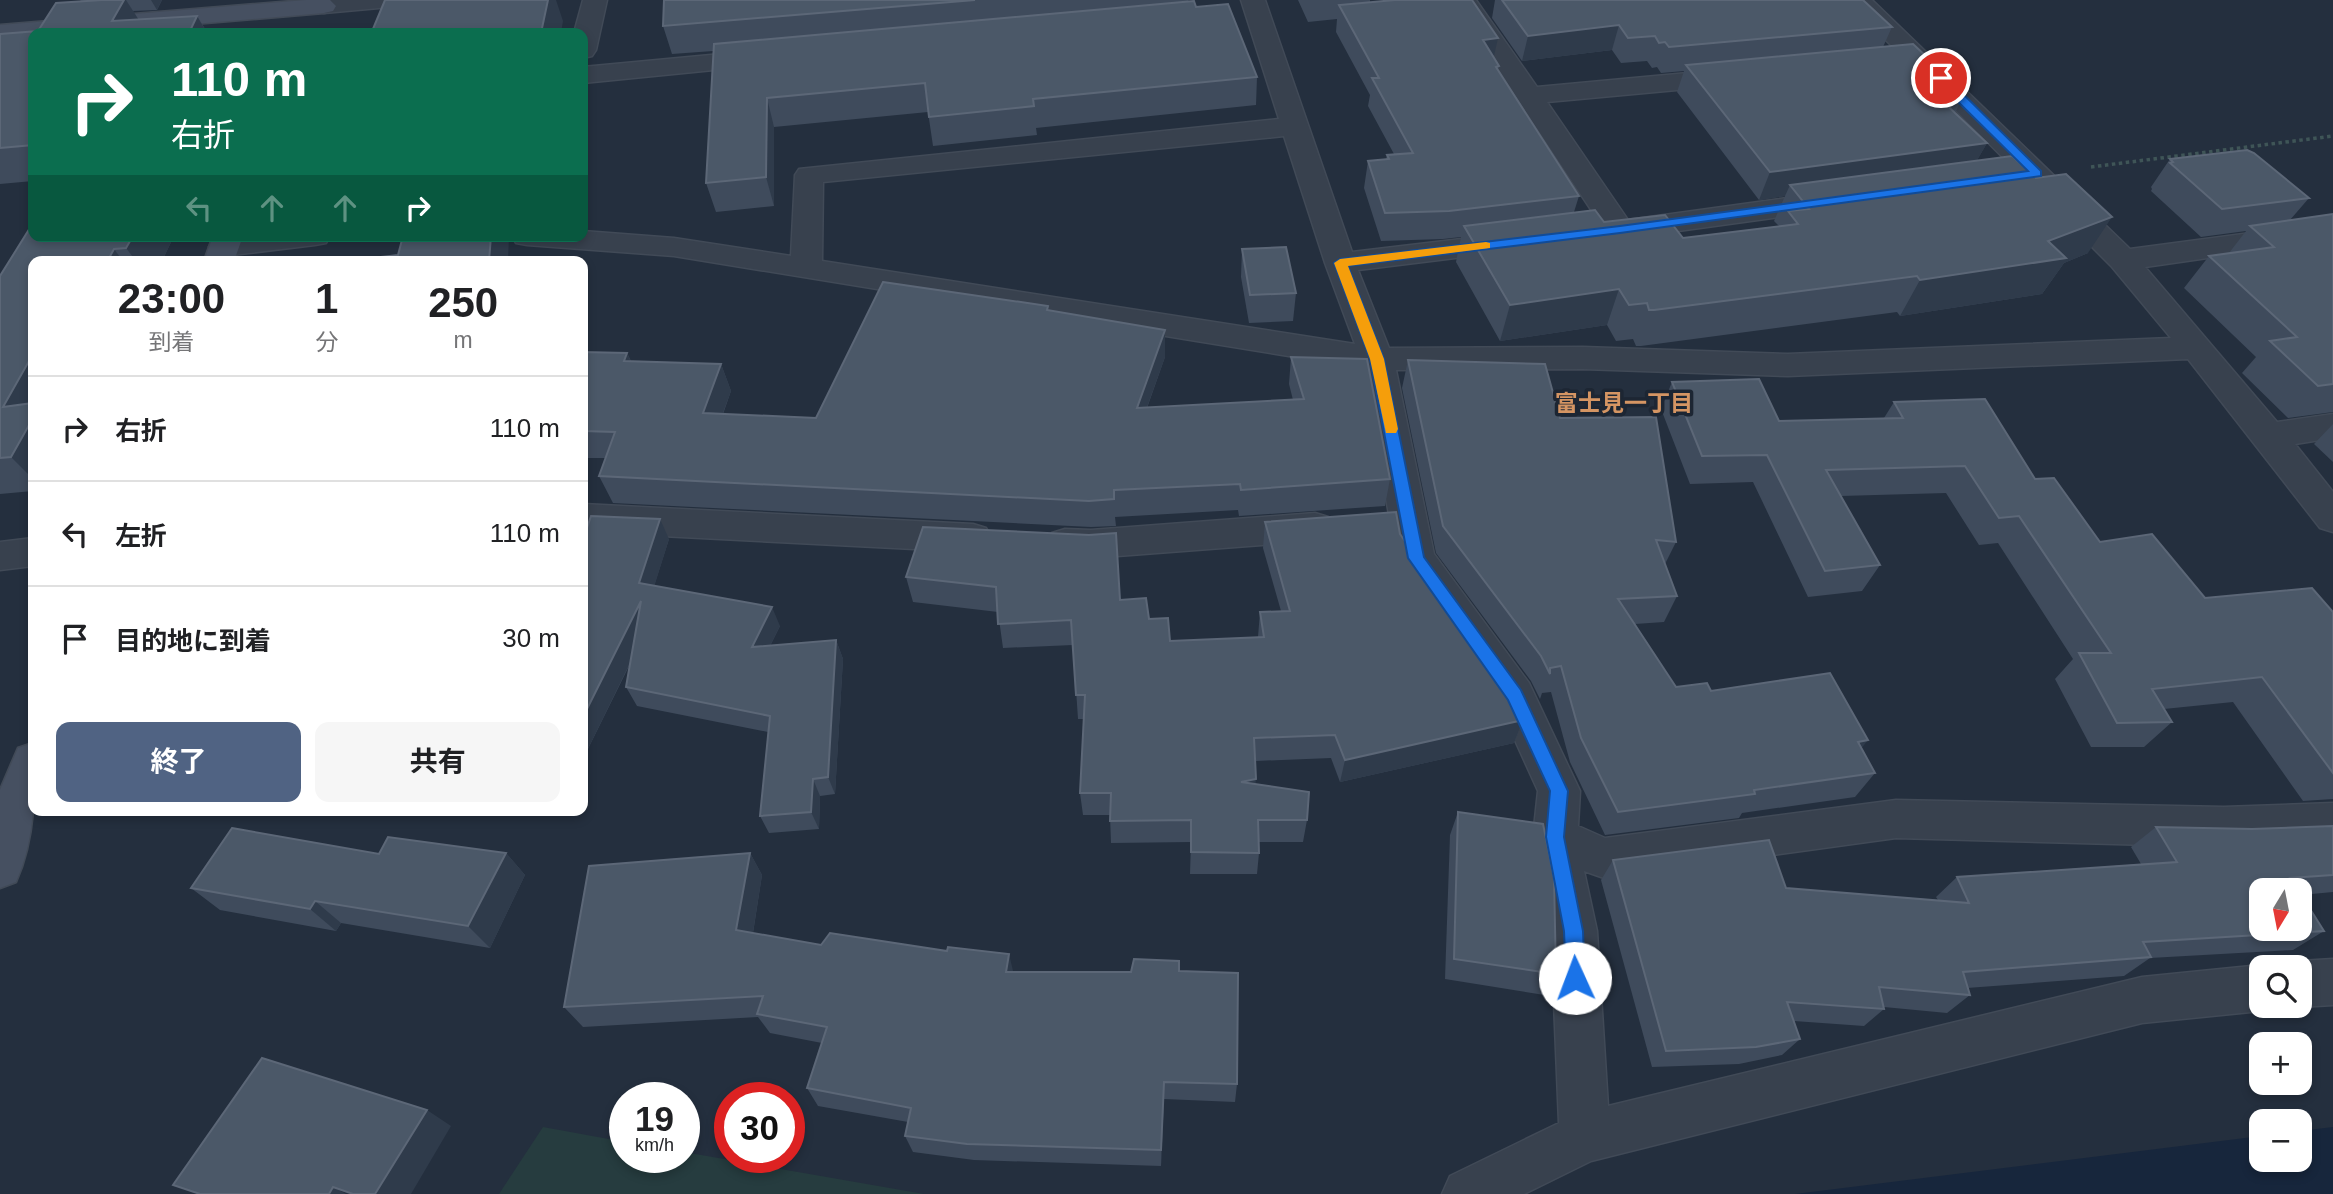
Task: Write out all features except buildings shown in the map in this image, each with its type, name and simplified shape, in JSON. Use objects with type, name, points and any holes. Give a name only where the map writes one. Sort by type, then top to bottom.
[{"type":"street","points":[[54,28],[325,3],[390,0]]},
{"type":"street","points":[[588,29],[595,0]]},
{"type":"street","points":[[1464,0],[1528,96],[1607,231],[1862,197]]},
{"type":"street","points":[[1858,0],[1908,60],[2037,174],[2123,260],[2333,518]]},
{"type":"street","points":[[314,28],[325,3]]},
{"type":"street","points":[[1246,10],[1296,126],[1340,263],[1377,359],[1381,522],[1416,558],[1515,695],[1559,791],[1555,837],[1574,931],[1578,1048],[1585,1137]]},
{"type":"street","points":[[0,33],[28,30]]},
{"type":"street","points":[[588,75],[789,56]]},
{"type":"street","points":[[1528,96],[1759,75]]},
{"type":"street","points":[[806,266],[809,175],[1296,126]]},
{"type":"street","points":[[1997,179],[2037,174]]},
{"type":"street","points":[[2123,260],[2333,231]]},
{"type":"street","points":[[1340,263],[1540,239]]},
{"type":"street","points":[[588,240],[674,247],[806,266],[1377,359],[1583,358],[1788,365],[2196,348]]},
{"type":"street","points":[[224,248],[270,242]]},
{"type":"street","points":[[2267,436],[2333,426]]},
{"type":"street","points":[[588,518],[1091,544],[1381,522]]},
{"type":"street","points":[[0,556],[28,553]]},
{"type":"street","points":[[0,868],[14,808],[28,773]]},
{"type":"street","points":[[1555,837],[1604,858],[1896,820],[2224,827],[2333,823]]},
{"type":"street","points":[[2312,983],[2333,982]]},
{"type":"street","points":[[1468,1194],[1585,1137],[2142,1000],[2249,989]]},
{"type":"path","points":[[2037,174],[2333,136]]},
{"type":"green space","points":[[543,1127],[609,1139],[609,1173],[700,1173],[700,1155],[714,1157],[714,1173],[804,1173],[924,1194],[499,1194]]},
{"type":"water","points":[[2333,1127],[2333,1194],[1795,1194],[2249,1137],[2249,1172],[2312,1172],[2312,1130]]},
{"type":"slow traffic","points":[[1391,429],[1377,359],[1340,263],[1486,246]]},
{"type":"district","name":"富士見一丁目","points":[[1624,403]]},
{"type":"route","points":[[1575,978],[1574,931],[1555,837],[1559,791],[1515,695],[1416,558],[1377,359],[1340,263],[1620,230],[2037,174],[1941,78]]}]
